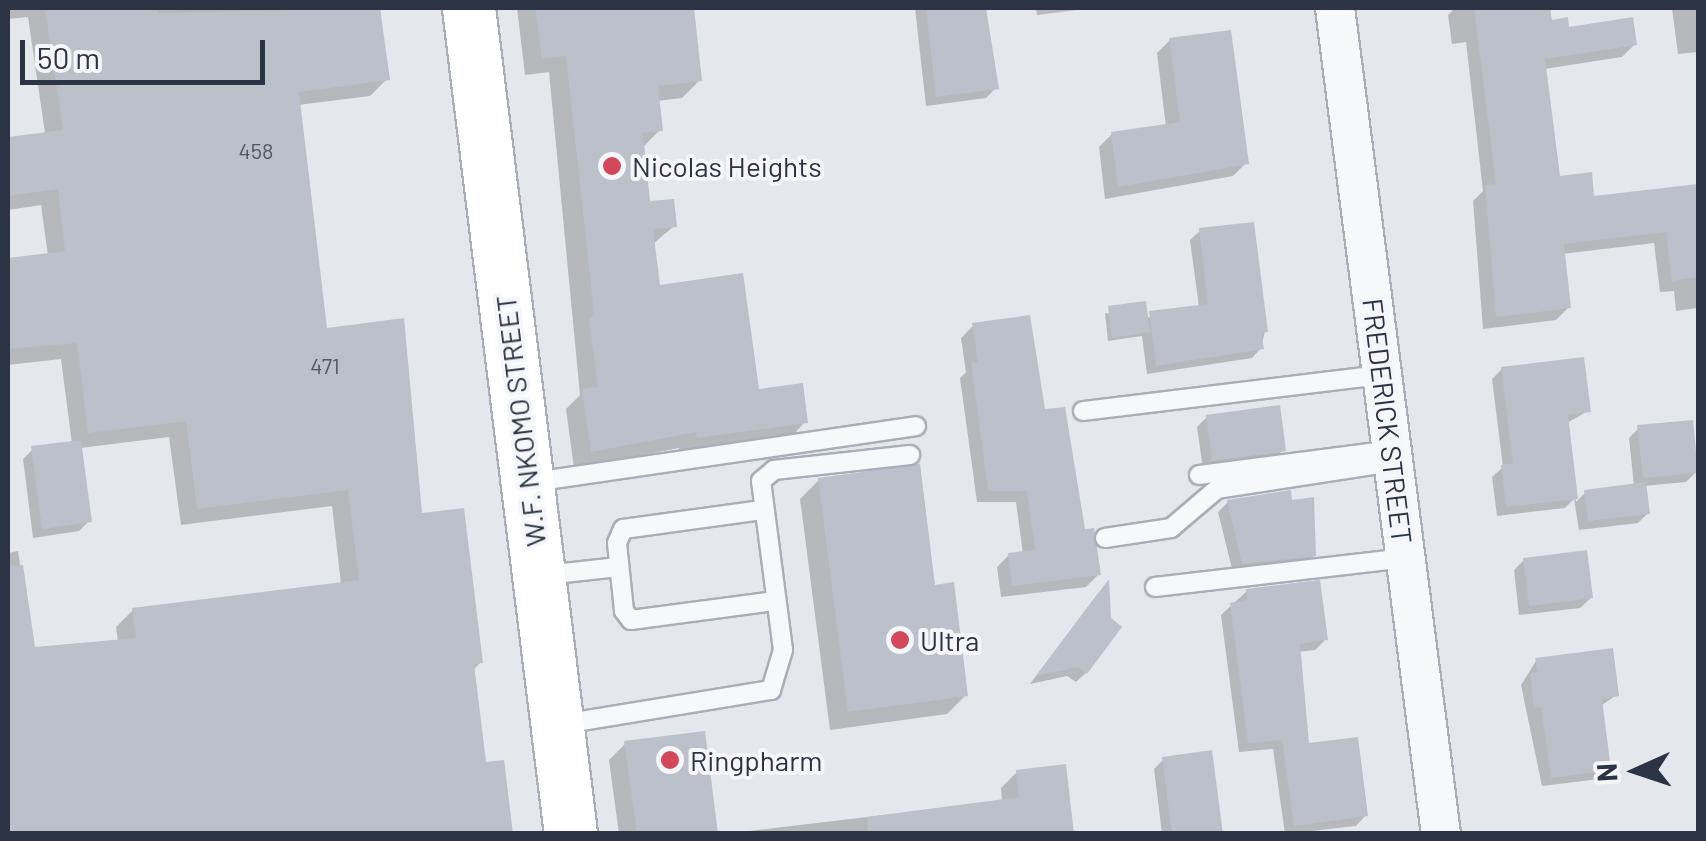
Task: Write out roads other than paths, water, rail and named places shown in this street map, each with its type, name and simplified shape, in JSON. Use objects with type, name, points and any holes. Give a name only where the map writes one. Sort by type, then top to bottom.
[{"type":"main road","name":"W.F. NKOMO STREET","points":[[469,8],[572,834]]},
{"type":"street","name":"FREDERICK STREET","points":[[1335,8],[1441,834]]},
{"type":"lane","points":[[1083,411],[1382,375]]},
{"type":"lane","points":[[528,483],[916,426]]},
{"type":"lane","points":[[558,725],[771,690],[783,650],[761,481],[774,470],[910,455]]},
{"type":"lane","points":[[1199,475],[1392,456]]},
{"type":"lane","points":[[1105,538],[1171,528],[1216,490],[1392,456]]},
{"type":"lane","points":[[762,510],[623,529],[620,567],[631,620],[776,601]]},
{"type":"lane","points":[[1155,587],[1405,558]]},
{"type":"lane","points":[[539,576],[620,567]]},
{"type":"place","name":"Nicolas Heights","points":[[612,166]]},
{"type":"place","name":"Ultra","points":[[900,640]]},
{"type":"place","name":"Ringpharm","points":[[670,760]]}]
